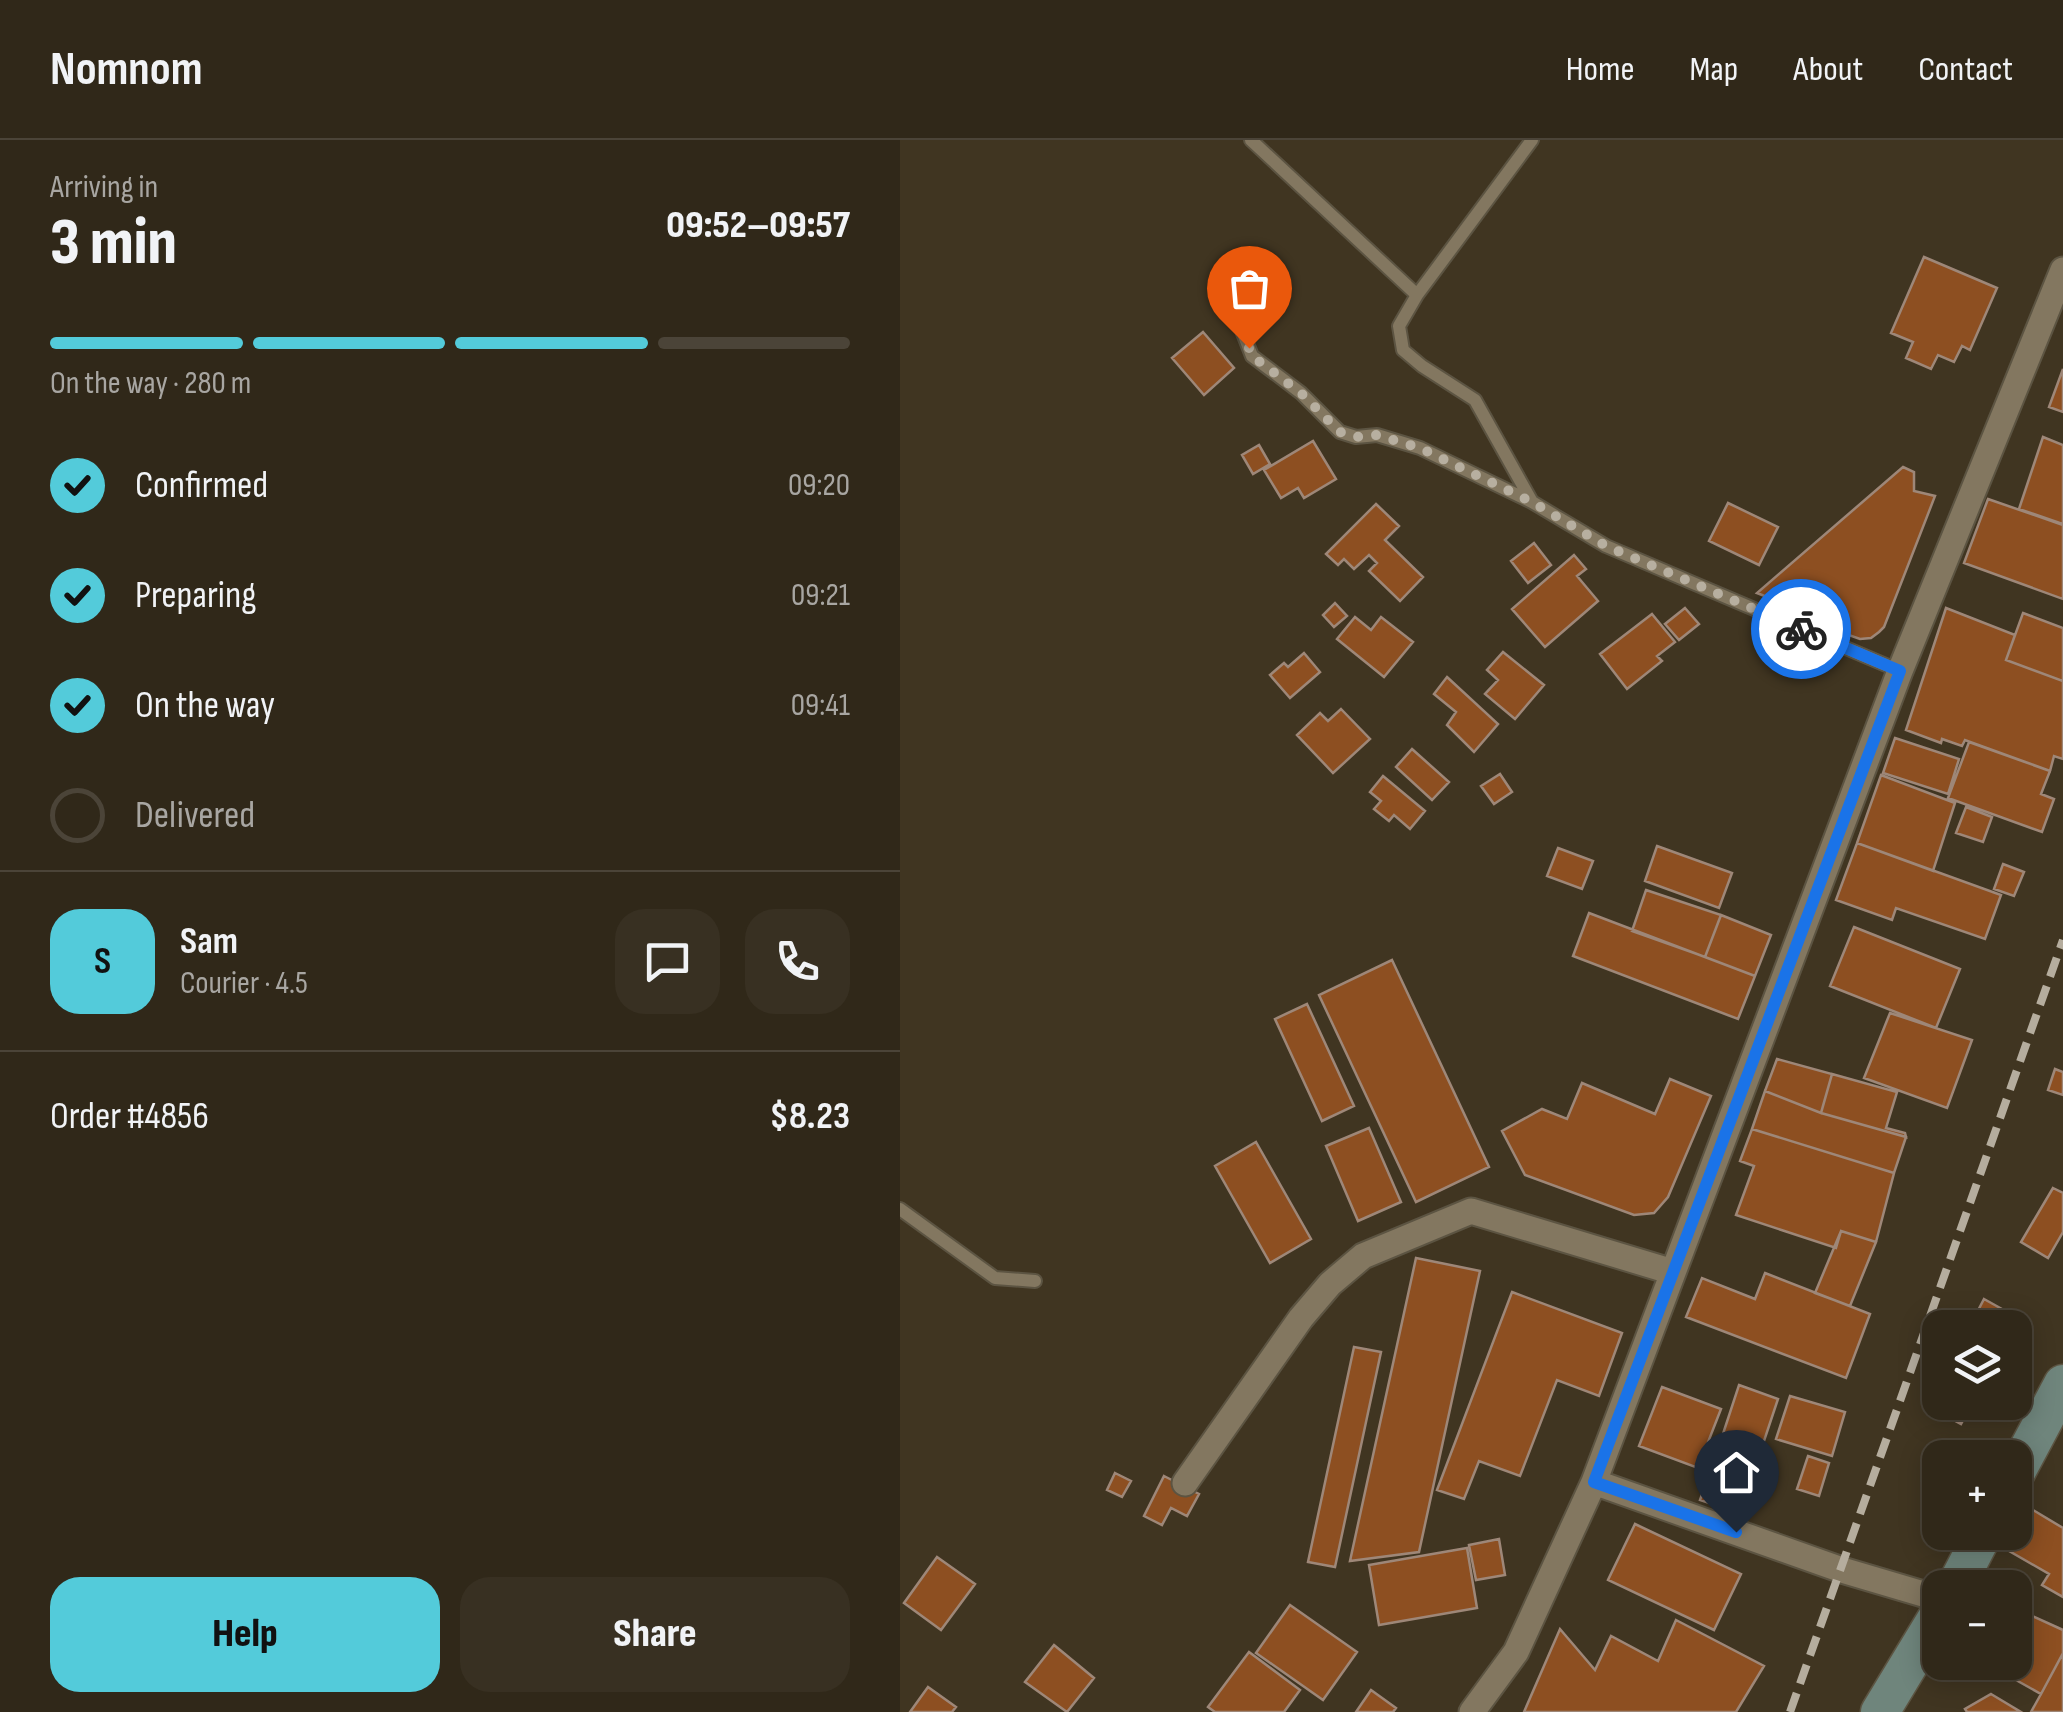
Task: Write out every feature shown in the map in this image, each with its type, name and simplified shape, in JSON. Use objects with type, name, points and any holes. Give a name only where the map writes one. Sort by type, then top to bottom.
[{"type":"main road","points":[[2032,1442],[2063,1384]]},
{"type":"main road","points":[[1880,1712],[1922,1643]]},
{"type":"street","points":[[1472,1712],[1516,1652],[1594,1482],[1900,671],[2063,270]]},
{"type":"street","points":[[1185,1483],[1301,1318],[1330,1284],[1363,1256],[1470,1211],[1673,1272]]},
{"type":"street","points":[[1594,1482],[1842,1570],[1922,1594]]},
{"type":"lane","points":[[1251,140],[1417,295]]},
{"type":"lane","points":[[1532,140],[1417,295],[1399,326],[1403,350],[1475,400],[1532,502]]},
{"type":"lane","points":[[1240,328],[1252,356],[1301,393],[1340,432],[1356,437],[1377,435],[1420,448],[1532,502],[1606,546],[1900,671]]},
{"type":"lane","points":[[900,1210],[995,1278],[1035,1281]]},
{"type":"building","points":[[1924,257],[1997,288],[1970,350],[1962,346],[1954,362],[1938,355],[1931,369],[1906,358],[1913,342],[1891,333]]},
{"type":"building","points":[[1203,332],[1234,368],[1204,395],[1172,358]]},
{"type":"building","points":[[2063,369],[2063,412],[2049,407]]},
{"type":"building","points":[[2043,437],[2063,445],[2063,524],[2019,509]]},
{"type":"building","points":[[1313,441],[1336,479],[1304,498],[1298,488],[1281,498],[1264,470]]},
{"type":"building","points":[[1259,445],[1270,464],[1253,474],[1242,455]]},
{"type":"building","points":[[1903,467],[1914,472],[1914,491],[1935,496],[1879,632],[1860,639],[1793,615],[1795,608],[1757,593]]},
{"type":"building","points":[[1988,499],[2063,525],[2063,599],[1964,563]]},
{"type":"building","points":[[1728,503],[1778,527],[1759,565],[1709,541]]},
{"type":"building","points":[[1376,504],[1399,526],[1385,540],[1423,577],[1400,601],[1369,571],[1377,563],[1369,555],[1354,569],[1344,559],[1338,565],[1326,554]]},
{"type":"building","points":[[1534,543],[1551,565],[1528,583],[1511,561]]},
{"type":"building","points":[[1574,555],[1586,569],[1577,576],[1598,601],[1545,647],[1512,609]]},
{"type":"building","points":[[1335,603],[1347,616],[1334,627],[1323,615]]},
{"type":"building","points":[[1685,608],[1699,624],[1679,640],[1665,624]]},
{"type":"building","points":[[1946,608],[2015,635],[2006,660],[2063,681],[2063,759],[2054,756],[2050,771],[1965,740],[1962,746],[1942,739],[1941,743],[1906,730]]},
{"type":"building","points":[[2023,613],[2063,628],[2063,681],[2006,660]]},
{"type":"building","points":[[1652,614],[1675,642],[1657,656],[1662,661],[1627,689],[1600,654]]},
{"type":"building","points":[[1355,617],[1371,630],[1381,617],[1413,642],[1384,677],[1337,639]]},
{"type":"building","points":[[1503,652],[1544,685],[1515,719],[1485,694],[1498,680],[1487,670]]},
{"type":"building","points":[[1304,653],[1320,672],[1290,698],[1270,675],[1284,663],[1288,667]]},
{"type":"building","points":[[1447,677],[1498,724],[1474,752],[1447,725],[1456,712],[1434,694]]},
{"type":"building","points":[[1341,709],[1370,739],[1333,773],[1297,735],[1320,713],[1328,721]]},
{"type":"building","points":[[1895,738],[1959,759],[1948,794],[1883,773]]},
{"type":"building","points":[[1969,742],[2050,771],[2041,794],[2054,799],[2042,832],[1948,798]]},
{"type":"building","points":[[1412,749],[1449,782],[1432,800],[1396,767]]},
{"type":"building","points":[[1500,774],[1512,792],[1494,804],[1481,786]]},
{"type":"building","points":[[1881,775],[1955,803],[1933,871],[1857,843]]},
{"type":"building","points":[[1383,776],[1425,811],[1410,829],[1394,815],[1389,821],[1374,809],[1381,801],[1370,792]]},
{"type":"building","points":[[1966,807],[1992,817],[1983,842],[1956,833]]},
{"type":"building","points":[[1857,843],[2001,895],[1985,939],[1896,908],[1892,920],[1836,900]]},
{"type":"building","points":[[1657,846],[1732,873],[1719,908],[1645,881]]},
{"type":"building","points":[[1558,848],[1593,861],[1582,889],[1547,876]]},
{"type":"building","points":[[2003,864],[2024,872],[2014,896],[1994,889]]},
{"type":"building","points":[[1646,890],[1721,915],[1705,957],[1632,931]]},
{"type":"building","points":[[1589,913],[1755,976],[1738,1019],[1573,956]]},
{"type":"building","points":[[1721,915],[1771,935],[1755,976],[1705,957]]},
{"type":"building","points":[[1854,927],[1960,969],[1936,1028],[1830,986]]},
{"type":"building","points":[[1392,960],[1489,1167],[1416,1202],[1319,995]]},
{"type":"building","points":[[1307,1004],[1354,1106],[1322,1121],[1275,1019]]},
{"type":"building","points":[[1890,1013],[1972,1040],[1947,1108],[1864,1078]]},
{"type":"building","points":[[1777,1059],[1832,1074],[1821,1113],[1765,1091]]},
{"type":"building","points":[[2055,1069],[2063,1072],[2063,1095],[2048,1090]]},
{"type":"building","points":[[1832,1074],[1897,1092],[1886,1128],[1905,1133],[1906,1137],[1821,1113]]},
{"type":"building","points":[[1670,1079],[1711,1096],[1668,1197],[1654,1213],[1634,1215],[1525,1175],[1502,1131],[1542,1109],[1567,1119],[1582,1083],[1655,1114]]},
{"type":"building","points":[[1765,1091],[1821,1113],[1906,1137],[1894,1173],[1752,1129]]},
{"type":"building","points":[[1369,1128],[1401,1202],[1358,1221],[1326,1146]]},
{"type":"building","points":[[1752,1129],[1894,1173],[1876,1242],[1841,1231],[1836,1248],[1736,1215],[1754,1166],[1740,1161]]},
{"type":"building","points":[[1256,1142],[1311,1239],[1270,1263],[1215,1166]]},
{"type":"building","points":[[2053,1188],[2063,1193],[2063,1232],[2048,1258],[2021,1242]]},
{"type":"building","points":[[1841,1231],[1876,1242],[1850,1306],[1815,1293]]},
{"type":"building","points":[[1416,1258],[1480,1271],[1419,1552],[1350,1561]]},
{"type":"building","points":[[1765,1273],[1870,1314],[1846,1378],[1686,1317],[1702,1278],[1755,1299]]},
{"type":"building","points":[[1512,1292],[1622,1333],[1599,1396],[1557,1380],[1520,1476],[1479,1461],[1464,1499],[1437,1490]]},
{"type":"building","points":[[1984,1299],[2004,1310],[1978,1310]]},
{"type":"building","points":[[1354,1347],[1381,1352],[1335,1567],[1308,1562]]},
{"type":"building","points":[[1739,1385],[1778,1399],[1759,1456],[1720,1443]]},
{"type":"building","points":[[1662,1387],[1721,1409],[1698,1468],[1639,1446]]},
{"type":"building","points":[[1790,1396],[1845,1412],[1832,1456],[1776,1439]]},
{"type":"building","points":[[1720,1443],[1759,1456],[1739,1513],[1700,1500]]},
{"type":"building","points":[[1808,1456],[1829,1463],[1819,1496],[1797,1489]]},
{"type":"building","points":[[1115,1473],[1131,1481],[1122,1497],[1107,1490]]},
{"type":"building","points":[[1164,1476],[1199,1494],[1187,1516],[1171,1508],[1162,1525],[1144,1516]]},
{"type":"building","points":[[2032,1509],[2063,1528],[2063,1597],[2042,1585],[2049,1574],[2007,1550],[2032,1550]]},
{"type":"building","points":[[1635,1524],[1741,1574],[1714,1630],[1608,1580]]},
{"type":"building","points":[[1499,1539],[1505,1575],[1476,1580],[1469,1545]]},
{"type":"building","points":[[1467,1548],[1477,1608],[1379,1625],[1369,1565]]},
{"type":"building","points":[[937,1557],[975,1584],[941,1630],[904,1603]]},
{"type":"building","points":[[1290,1605],[1357,1652],[1323,1700],[1256,1653]]},
{"type":"building","points":[[2032,1616],[2063,1630],[2063,1653],[2041,1694],[2016,1680],[2032,1680]]},
{"type":"building","points":[[1676,1620],[1764,1666],[1736,1712],[1524,1712],[1560,1629],[1595,1670],[1611,1636],[1658,1661]]},
{"type":"building","points":[[1054,1645],[1094,1678],[1067,1712],[1025,1682]]},
{"type":"building","points":[[1249,1652],[1300,1690],[1284,1712],[1215,1712],[1208,1707]]},
{"type":"building","points":[[2063,1653],[2063,1712],[2031,1712],[2041,1694]]},
{"type":"building","points":[[928,1687],[956,1707],[952,1712],[910,1712]]},
{"type":"building","points":[[1371,1690],[1396,1708],[1393,1712],[1356,1712]]},
{"type":"building","points":[[1991,1694],[2021,1712],[1965,1709]]},
{"type":"railway","points":[[1790,1712],[2063,940]]},
{"type":"way so far","points":[[1249,348],[1252,356],[1301,393],[1340,432],[1356,437],[1377,435],[1420,448],[1532,502],[1606,546],[1801,629]]},
{"type":"route","points":[[1736,1532],[1594,1482],[1900,671],[1801,629]]}]
